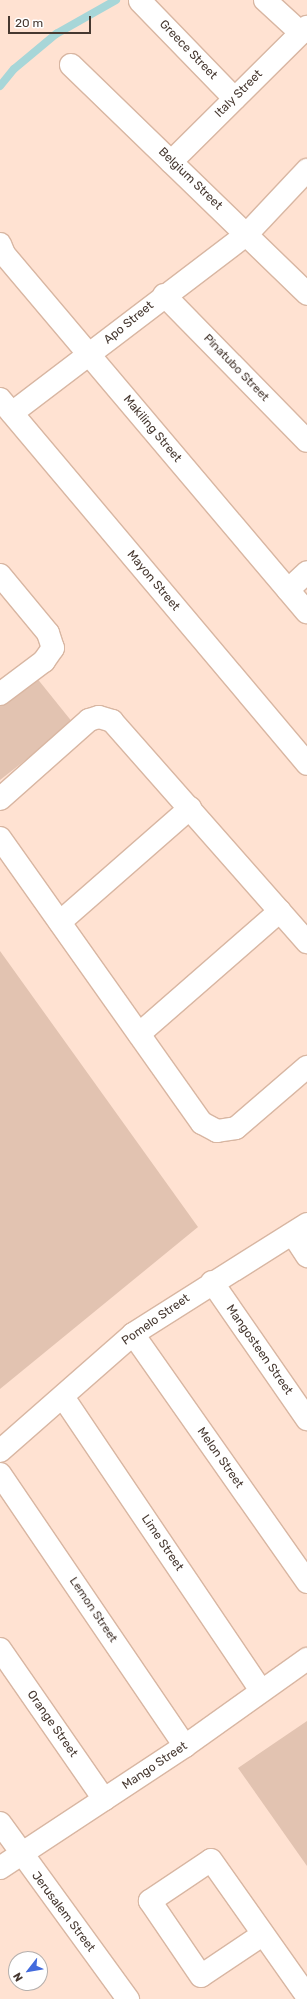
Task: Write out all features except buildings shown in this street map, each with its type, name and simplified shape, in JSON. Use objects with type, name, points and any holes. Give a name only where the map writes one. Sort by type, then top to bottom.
[{"type":"street","points":[[265,0],[304,30]]},
{"type":"street","name":"Greece Street","points":[[140,1],[235,99]]},
{"type":"street","name":"Italy Street","points":[[171,162],[304,30]]},
{"type":"street","name":"Belgium Street","points":[[71,65],[247,234],[307,294]]},
{"type":"street","name":"Apo Street","points":[[6,406],[90,356],[164,295],[247,234],[307,170]]},
{"type":"street","name":"Makiling Street","points":[[0,244],[4,254],[307,612]]},
{"type":"street","name":"Pinatubo Street","points":[[164,295],[307,441]]},
{"type":"street","name":"Mayon Street","points":[[6,406],[307,764]]},
{"type":"street","points":[[288,590],[307,572]]},
{"type":"street","points":[[0,575],[48,633],[53,648],[44,661],[0,694]]},
{"type":"street","points":[[0,799],[89,720],[99,717],[112,721],[307,942]]},
{"type":"street","points":[[60,922],[190,808]]},
{"type":"street","points":[[0,838],[202,1124],[217,1131],[236,1128],[307,1067]]},
{"type":"street","points":[[139,1034],[280,911]]},
{"type":"street","points":[[300,1230],[307,1256]]},
{"type":"street","name":"Pomelo Street","points":[[0,1451],[133,1334],[212,1282],[300,1230]]},
{"type":"street","name":"Mangosteen Street","points":[[212,1282],[307,1419]]},
{"type":"street","name":"Melon Street","points":[[133,1334],[307,1582]]},
{"type":"street","name":"Lime Street","points":[[63,1397],[261,1690]]},
{"type":"street","name":"Lemon Street","points":[[0,1474],[185,1746]]},
{"type":"street","name":"Orange Street","points":[[0,1649],[104,1799]]},
{"type":"street","name":"Mango Street","points":[[0,1868],[185,1746],[261,1690],[307,1659]]},
{"type":"street","name":"Jerusalem Street","points":[[0,1823],[21,1855],[128,1999]]},
{"type":"street","points":[[262,1935],[201,1976],[150,1901],[211,1860],[262,1935],[307,1996]]},
{"type":"shaded area","points":[[36,677],[73,723],[0,780],[0,705]]},
{"type":"shaded area","points":[[0,951],[198,1227],[0,1389]]},
{"type":"shaded area","points":[[307,1721],[307,1866],[238,1768]]},
{"type":"waterway","points":[[0,86],[14,69],[56,34],[116,0]]}]
